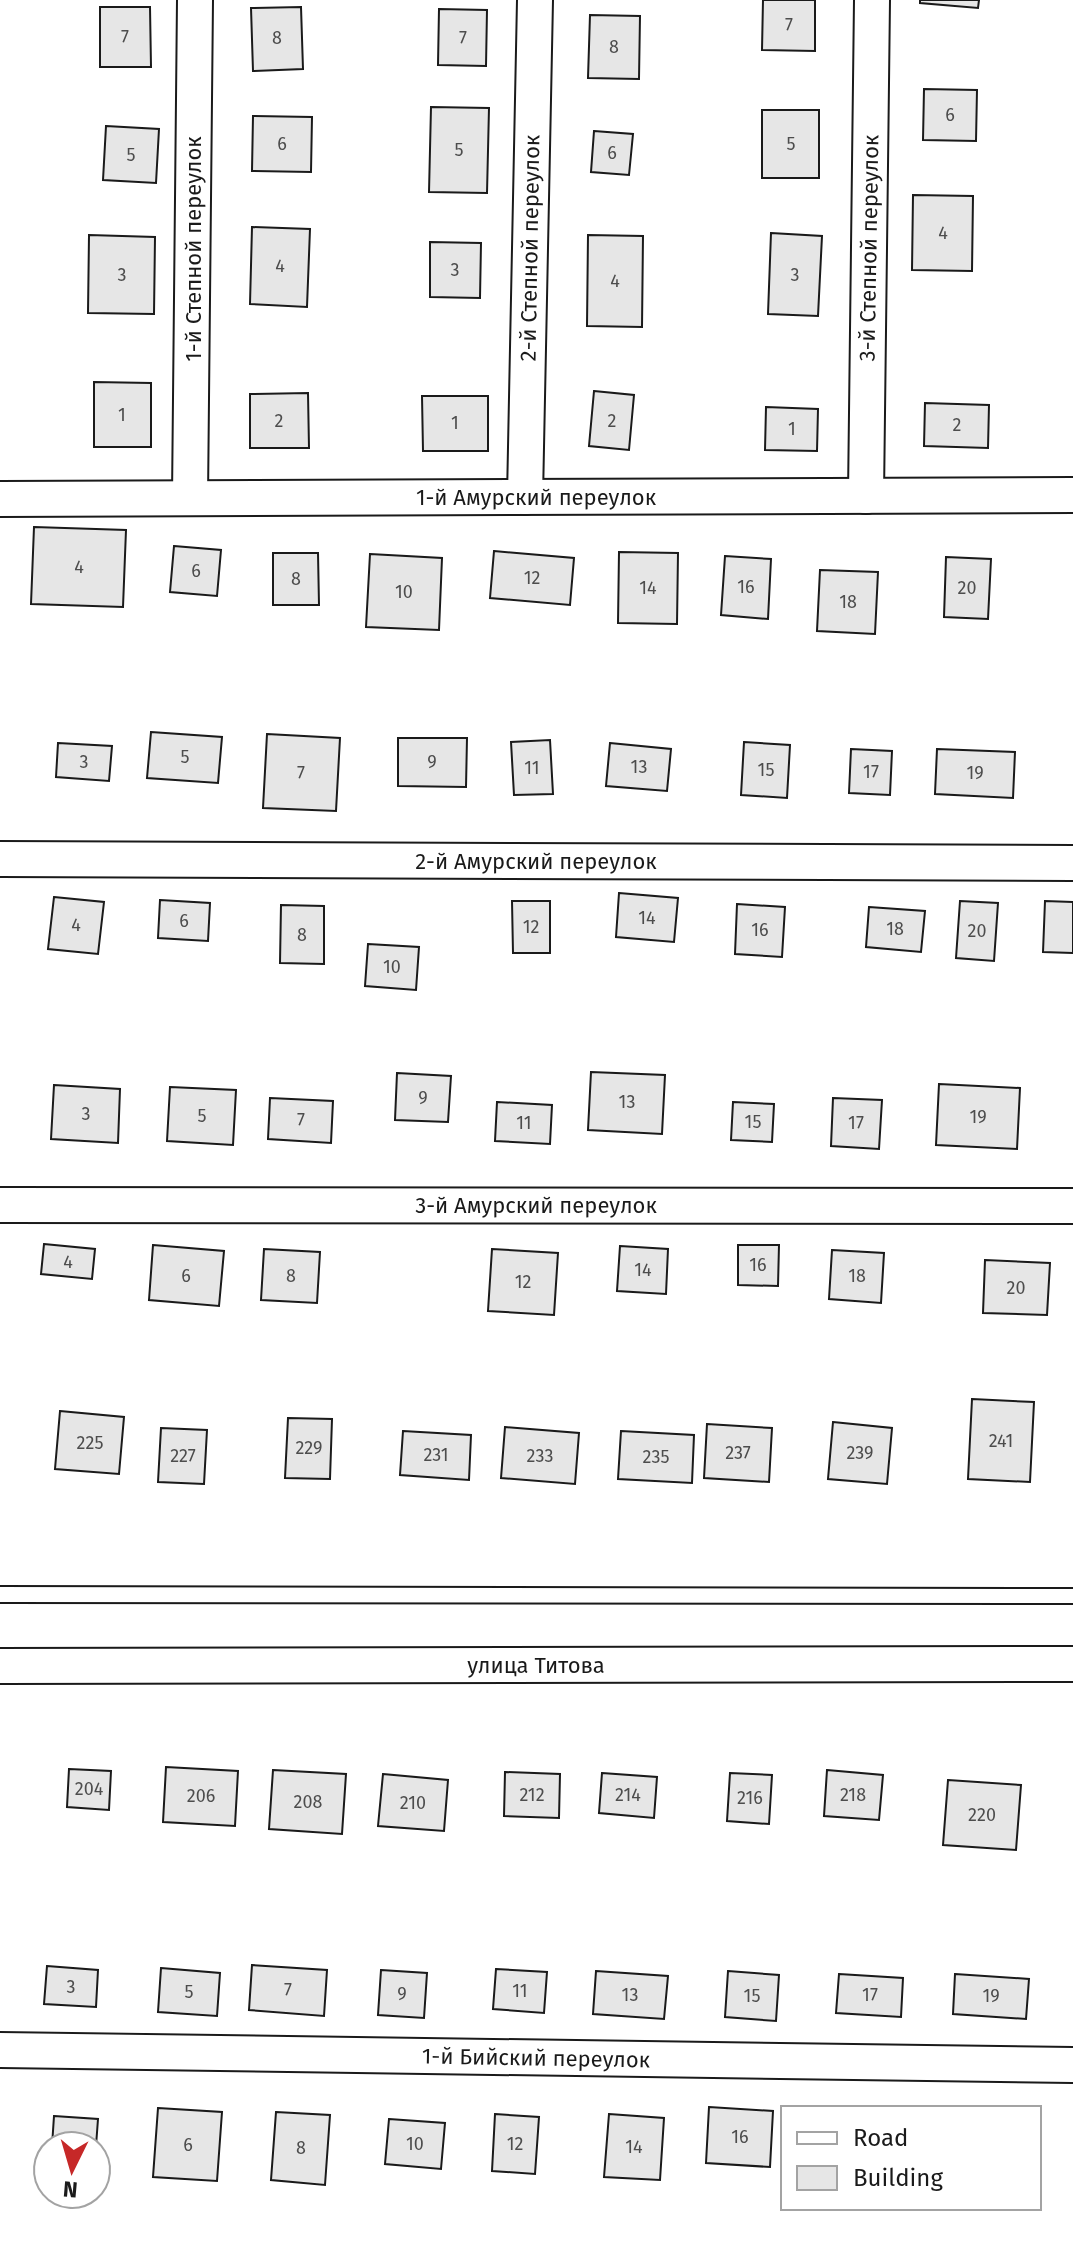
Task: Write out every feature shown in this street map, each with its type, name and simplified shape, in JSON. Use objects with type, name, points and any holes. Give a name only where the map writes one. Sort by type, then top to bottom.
[{"type":"street","name":"1-й Степной переулок","points":[[190,498],[195,0]]},
{"type":"street","name":"2-й Степной переулок","points":[[525,497],[535,0]]},
{"type":"street","name":"3-й Степной переулок","points":[[866,496],[872,0]]},
{"type":"street","name":"1-й Амурский переулок","points":[[0,499],[1073,495]]},
{"type":"street","name":"2-й Амурский переулок","points":[[0,859],[1073,863]]},
{"type":"street","name":"3-й Амурский переулок","points":[[0,1205],[1073,1206]]},
{"type":"street","name":"улица Титова","points":[[0,1666],[1073,1664]]},
{"type":"street","name":"1-й Бийский переулок","points":[[0,2050],[1073,2065]]},
{"type":"building","points":[[763,0],[815,0],[815,51],[762,50]]},
{"type":"building","points":[[920,0],[979,0],[978,8],[920,3]]},
{"type":"building","points":[[100,7],[150,7],[151,67],[100,67]]},
{"type":"building","points":[[301,7],[303,69],[253,71],[251,8]]},
{"type":"building","points":[[439,9],[487,10],[486,66],[438,65]]},
{"type":"building","points":[[590,15],[640,16],[639,79],[588,78]]},
{"type":"building","points":[[924,89],[977,90],[976,141],[923,140]]},
{"type":"building","points":[[431,107],[489,108],[487,193],[429,192]]},
{"type":"building","points":[[762,110],[819,110],[819,178],[762,178]]},
{"type":"building","points":[[253,116],[312,117],[311,172],[252,171]]},
{"type":"building","points":[[106,126],[159,129],[156,183],[103,180]]},
{"type":"building","points":[[594,131],[633,134],[629,175],[591,172]]},
{"type":"building","points":[[913,195],[973,196],[972,271],[912,270]]},
{"type":"building","points":[[252,227],[310,229],[307,307],[250,304]]},
{"type":"building","points":[[771,233],[822,236],[818,316],[768,314]]},
{"type":"building","points":[[89,235],[155,237],[154,314],[88,313]]},
{"type":"building","points":[[588,235],[643,236],[642,327],[587,326]]},
{"type":"building","points":[[430,242],[481,243],[480,298],[430,297]]},
{"type":"building","points":[[94,382],[151,383],[151,447],[94,447]]},
{"type":"building","points":[[594,391],[634,395],[629,450],[589,446]]},
{"type":"building","points":[[308,393],[309,448],[250,448],[250,394]]},
{"type":"building","points":[[422,396],[488,396],[488,451],[423,451]]},
{"type":"building","points":[[925,403],[989,405],[988,448],[924,446]]},
{"type":"building","points":[[766,407],[818,409],[817,451],[765,450]]},
{"type":"building","points":[[34,527],[126,530],[123,607],[31,604]]},
{"type":"building","points":[[174,546],[221,550],[217,596],[170,592]]},
{"type":"building","points":[[494,551],[574,558],[570,605],[490,598]]},
{"type":"building","points":[[619,552],[678,553],[677,624],[618,623]]},
{"type":"building","points":[[273,553],[318,553],[319,605],[273,605]]},
{"type":"building","points":[[370,554],[442,558],[439,630],[366,627]]},
{"type":"building","points":[[725,556],[771,559],[768,619],[721,615]]},
{"type":"building","points":[[946,557],[991,559],[988,619],[944,617]]},
{"type":"building","points":[[820,570],[878,572],[875,634],[817,631]]},
{"type":"building","points":[[151,732],[222,737],[218,783],[147,778]]},
{"type":"building","points":[[267,734],[340,738],[336,811],[263,808]]},
{"type":"building","points":[[398,738],[467,738],[466,787],[398,786]]},
{"type":"building","points":[[550,740],[553,794],[514,795],[511,742]]},
{"type":"building","points":[[744,742],[790,745],[787,798],[741,795]]},
{"type":"building","points":[[58,743],[112,746],[109,781],[56,777]]},
{"type":"building","points":[[610,743],[671,749],[667,791],[606,786]]},
{"type":"building","points":[[851,749],[892,751],[890,795],[849,793]]},
{"type":"building","points":[[937,749],[1015,752],[1013,798],[935,794]]},
{"type":"building","points":[[619,893],[678,898],[674,942],[616,937]]},
{"type":"building","points":[[54,897],[104,902],[98,954],[48,949]]},
{"type":"building","points":[[160,900],[210,903],[208,941],[158,938]]},
{"type":"building","points":[[512,901],[550,901],[550,953],[513,953]]},
{"type":"building","points":[[960,901],[998,903],[994,961],[956,958]]},
{"type":"building","points":[[1045,901],[1073,902],[1073,953],[1043,952]]},
{"type":"building","points":[[737,904],[785,907],[782,957],[735,954]]},
{"type":"building","points":[[281,905],[324,906],[324,964],[280,963]]},
{"type":"building","points":[[869,907],[925,911],[921,952],[866,947]]},
{"type":"building","points":[[368,944],[419,947],[416,990],[365,986]]},
{"type":"building","points":[[591,1072],[665,1075],[662,1134],[588,1130]]},
{"type":"building","points":[[397,1073],[451,1076],[448,1122],[395,1120]]},
{"type":"building","points":[[939,1084],[1020,1088],[1017,1149],[936,1145]]},
{"type":"building","points":[[54,1085],[120,1089],[118,1143],[51,1139]]},
{"type":"building","points":[[170,1087],[236,1090],[233,1145],[167,1141]]},
{"type":"building","points":[[270,1098],[333,1101],[331,1143],[268,1139]]},
{"type":"building","points":[[833,1098],[882,1100],[879,1149],[831,1146]]},
{"type":"building","points":[[497,1102],[552,1105],[550,1144],[495,1141]]},
{"type":"building","points":[[733,1102],[774,1104],[772,1142],[731,1140]]},
{"type":"building","points":[[44,1244],[95,1249],[92,1279],[41,1274]]},
{"type":"building","points":[[153,1245],[224,1251],[219,1306],[149,1300]]},
{"type":"building","points":[[738,1245],[779,1245],[778,1286],[738,1285]]},
{"type":"building","points":[[620,1246],[668,1249],[666,1294],[617,1291]]},
{"type":"building","points":[[264,1249],[320,1252],[317,1303],[261,1300]]},
{"type":"building","points":[[492,1249],[558,1253],[554,1315],[488,1311]]},
{"type":"building","points":[[832,1250],[884,1253],[881,1303],[829,1299]]},
{"type":"building","points":[[985,1260],[1050,1263],[1047,1315],[983,1313]]},
{"type":"building","points":[[972,1399],[1034,1402],[1030,1482],[968,1479]]},
{"type":"building","points":[[60,1411],[124,1417],[119,1474],[55,1469]]},
{"type":"building","points":[[288,1418],[332,1419],[330,1479],[285,1478]]},
{"type":"building","points":[[833,1422],[892,1428],[887,1484],[828,1479]]},
{"type":"building","points":[[707,1424],[772,1428],[769,1482],[704,1478]]},
{"type":"building","points":[[505,1427],[579,1433],[575,1484],[501,1478]]},
{"type":"building","points":[[161,1428],[207,1430],[204,1484],[158,1482]]},
{"type":"building","points":[[403,1431],[471,1435],[469,1480],[400,1475]]},
{"type":"building","points":[[621,1431],[694,1435],[692,1483],[618,1479]]},
{"type":"building","points":[[166,1767],[238,1771],[235,1826],[163,1822]]},
{"type":"building","points":[[69,1769],[111,1771],[109,1810],[67,1807]]},
{"type":"building","points":[[273,1770],[346,1774],[342,1834],[269,1829]]},
{"type":"building","points":[[827,1770],[883,1775],[879,1820],[824,1816]]},
{"type":"building","points":[[505,1772],[560,1774],[559,1818],[504,1816]]},
{"type":"building","points":[[602,1773],[657,1777],[654,1818],[599,1813]]},
{"type":"building","points":[[730,1773],[772,1775],[769,1824],[727,1821]]},
{"type":"building","points":[[383,1774],[448,1780],[444,1831],[378,1826]]},
{"type":"building","points":[[948,1780],[1021,1785],[1016,1850],[943,1845]]},
{"type":"building","points":[[252,1965],[327,1970],[324,2016],[249,2010]]},
{"type":"building","points":[[47,1966],[98,1970],[96,2007],[44,2004]]},
{"type":"building","points":[[161,1968],[220,1973],[217,2016],[158,2012]]},
{"type":"building","points":[[496,1969],[547,1972],[544,2013],[493,2009]]},
{"type":"building","points":[[381,1970],[427,1973],[424,2018],[378,2015]]},
{"type":"building","points":[[596,1971],[668,1976],[664,2019],[593,2014]]},
{"type":"building","points":[[728,1971],[779,1975],[776,2021],[725,2017]]},
{"type":"building","points":[[839,1974],[903,1978],[901,2017],[836,2013]]},
{"type":"building","points":[[955,1974],[1029,1979],[1026,2019],[953,2014]]},
{"type":"building","points":[[709,2107],[773,2111],[770,2167],[706,2163]]},
{"type":"building","points":[[158,2108],[222,2112],[217,2181],[153,2177]]},
{"type":"building","points":[[276,2112],[330,2115],[325,2185],[271,2180]]},
{"type":"building","points":[[495,2114],[539,2117],[535,2174],[492,2171]]},
{"type":"building","points":[[609,2114],[664,2118],[660,2180],[604,2177]]},
{"type":"building","points":[[54,2116],[98,2119],[97,2130],[53,2130]]},
{"type":"building","points":[[389,2119],[445,2123],[441,2169],[385,2164]]},
{"type":"tram line","points":[[0,1586],[1073,1588]]},
{"type":"tram line","points":[[0,1603],[1073,1604]]}]
